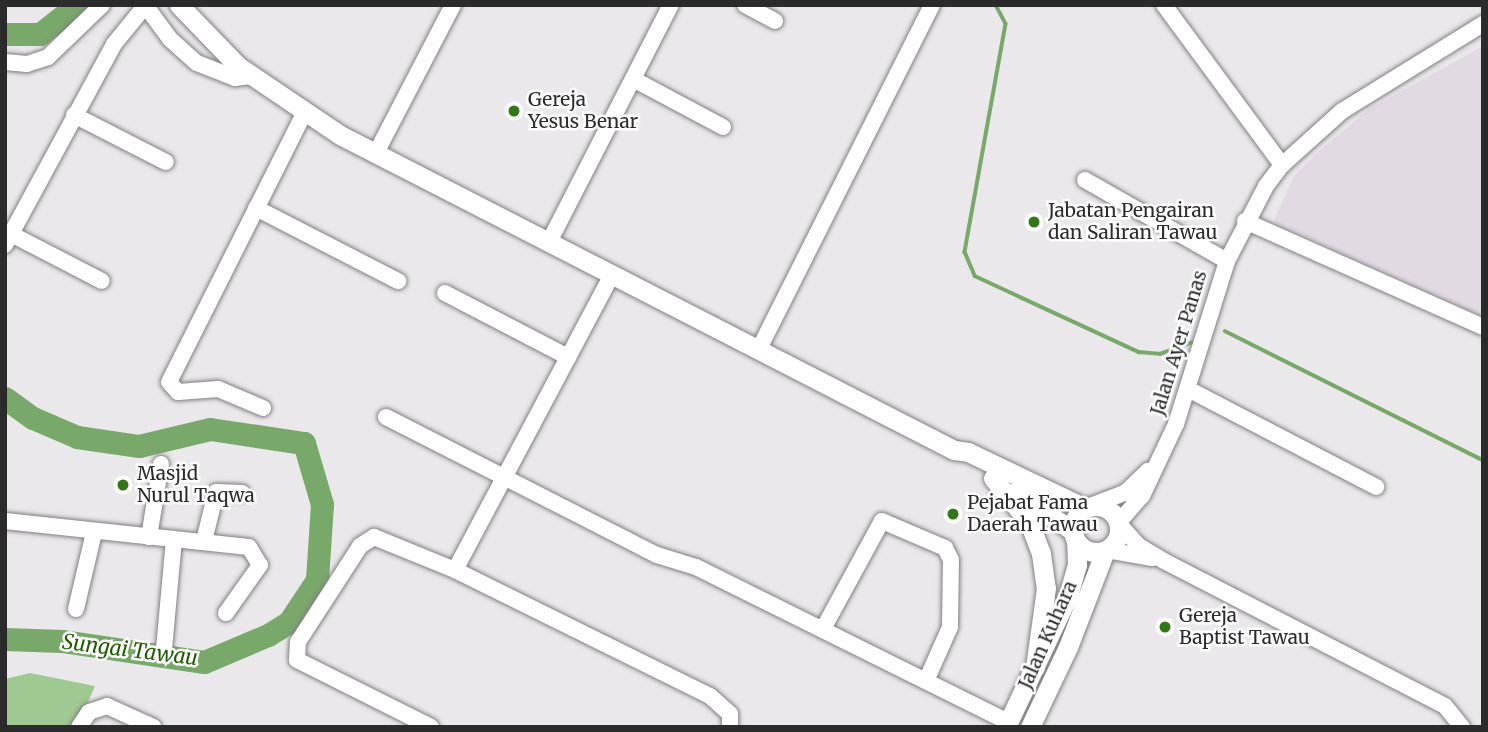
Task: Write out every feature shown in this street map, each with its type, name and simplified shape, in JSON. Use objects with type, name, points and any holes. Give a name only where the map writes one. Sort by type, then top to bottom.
[{"type":"main road","points":[[179,5],[252,76],[304,114],[954,450],[1074,536],[1089,551],[1106,550],[1118,540],[1120,524],[1109,509],[1089,507],[968,452],[954,450]]},
{"type":"main road","points":[[993,478],[1029,522],[1041,554],[1046,588],[1035,667]]},
{"type":"main road","points":[[1074,536],[1078,514],[1089,507]]},
{"type":"main road","name":"Jalan Kuhara","points":[[1007,724],[1075,575],[1074,536]]},
{"type":"main road","name":"Jalan Kuhara","points":[[1030,727],[1068,647],[1106,550]]},
{"type":"street","points":[[5,62],[36,63],[48,57],[102,5]]},
{"type":"street","points":[[376,153],[453,5]]},
{"type":"street","points":[[549,242],[671,5]]},
{"type":"street","points":[[745,5],[775,21]]},
{"type":"street","points":[[759,349],[932,5]]},
{"type":"street","points":[[1164,5],[1282,165]]},
{"type":"street","points":[[102,281],[8,239],[114,44],[145,6],[170,39],[197,63],[235,78],[252,76]]},
{"type":"street","name":"Jalan Ayer Panas","points":[[1120,524],[1142,496],[1190,390],[1209,312],[1245,221],[1282,165],[1342,111],[1483,24]]},
{"type":"street","points":[[633,79],[723,127]]},
{"type":"street","points":[[263,408],[218,389],[178,392],[169,382],[304,114]]},
{"type":"street","points":[[74,115],[166,162]]},
{"type":"street","points":[[1084,180],[1227,261]]},
{"type":"street","points":[[256,208],[398,281]]},
{"type":"street","points":[[1245,221],[1483,327]]},
{"type":"street","points":[[456,570],[612,275]]},
{"type":"street","points":[[445,293],[568,357]]},
{"type":"street","points":[[1190,390],[1376,487]]},
{"type":"street","points":[[386,417],[657,555],[696,567],[1007,724]]},
{"type":"street","name":"Jalan Ayer Panas","points":[[1089,507],[1125,493],[1161,456]]},
{"type":"street","points":[[149,537],[161,464]]},
{"type":"street","points":[[204,541],[216,492],[242,493]]},
{"type":"street","points":[[5,521],[174,540],[237,543],[257,556],[256,573],[226,613]]},
{"type":"street","points":[[822,629],[882,521],[946,548],[950,553],[950,628],[926,681]]},
{"type":"street","points":[[1120,524],[1139,546],[1164,561],[1444,706],[1462,727]]},
{"type":"street","points":[[76,609],[94,532]]},
{"type":"street","points":[[431,727],[297,660],[295,650],[365,540],[381,538],[456,570],[716,699],[730,714],[730,727]]},
{"type":"street","points":[[164,649],[174,540]]},
{"type":"street","points":[[1106,550],[1164,561]]},
{"type":"street","points":[[79,727],[97,708],[119,710],[153,727]]},
{"type":"shaded area","points":[[1483,46],[1483,316],[1273,222],[1294,176],[1369,109]]},
{"type":"green space","points":[[30,673],[95,686],[77,727],[5,727],[5,679]]},
{"type":"waterway","name":"Sungai Tawau","points":[[5,34],[40,34],[77,5]]},
{"type":"waterway","points":[[996,5],[1006,24],[965,252],[975,276],[1139,352],[1160,354],[1191,343]]},
{"type":"waterway","points":[[1225,331],[1483,460]]},
{"type":"waterway","name":"Sungai Tawau","points":[[5,398],[33,418],[77,437],[139,446],[210,429],[304,443],[322,504],[317,580],[289,622],[268,635],[204,662],[62,641],[5,639]]},
{"type":"place","name":"Gereja Yesus Benar","points":[[514,111]]},
{"type":"place","name":"Jabatan Pengairan dan Saliran Tawau","points":[[1034,222]]},
{"type":"place","name":"Masjid Nurul Taqwa","points":[[123,485]]},
{"type":"place","name":"Pejabat Fama Daerah Tawau","points":[[953,514]]},
{"type":"place","name":"Gereja Baptist Tawau","points":[[1165,627]]}]
